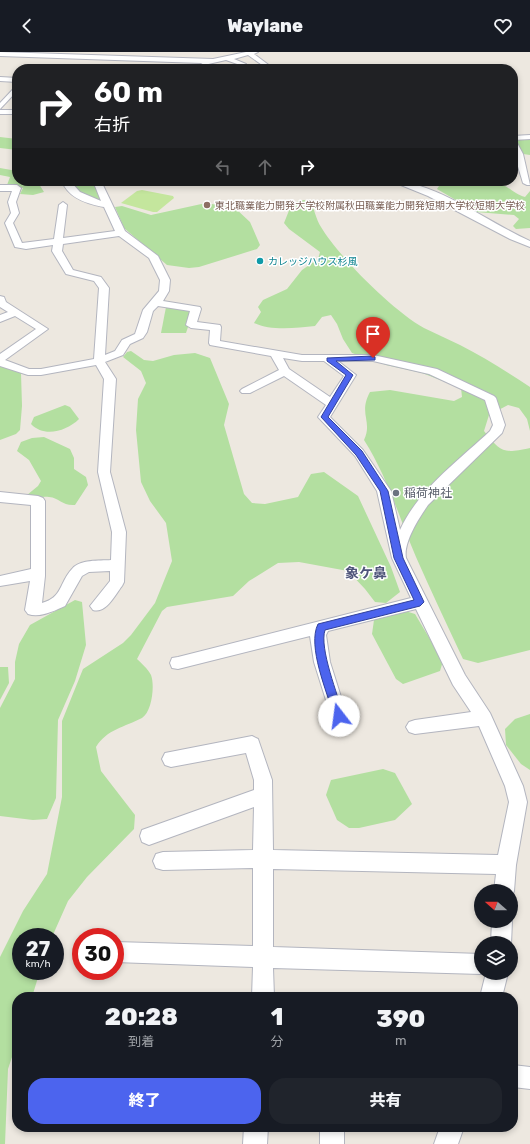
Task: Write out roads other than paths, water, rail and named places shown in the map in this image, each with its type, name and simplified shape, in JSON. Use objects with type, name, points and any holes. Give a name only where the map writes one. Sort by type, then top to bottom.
[{"type":"street","points":[[199,64],[252,53],[265,64]]},
{"type":"street","points":[[0,54],[174,55],[213,61]]},
{"type":"street","points":[[38,64],[46,54]]},
{"type":"street","points":[[226,58],[243,64]]},
{"type":"street","points":[[0,79],[12,80]]},
{"type":"street","points":[[0,107],[12,90]]},
{"type":"street","points":[[0,107],[12,105]]},
{"type":"street","points":[[0,112],[12,112]]},
{"type":"street","points":[[518,138],[530,137]]},
{"type":"street","points":[[518,154],[527,184]]},
{"type":"street","points":[[69,186],[73,192],[101,204],[107,205]]},
{"type":"street","points":[[0,362],[28,372],[41,372],[99,361],[119,353],[126,342],[139,336],[142,332],[148,310],[156,303],[164,291],[165,280],[153,256],[121,233],[99,186]]},
{"type":"street","points":[[412,186],[446,200],[530,244]]},
{"type":"street","points":[[0,188],[17,188],[12,202],[15,213],[4,223],[18,245],[26,246],[57,243],[121,233]]},
{"type":"street","points":[[63,205],[57,251],[69,272],[98,279],[104,288],[99,361],[110,379],[104,472],[119,532],[117,582],[98,606]]},
{"type":"street","points":[[0,299],[2,304],[43,329],[12,352],[0,358]]},
{"type":"street","points":[[156,303],[196,309],[192,325],[216,327],[214,343],[219,345],[302,358],[329,360],[373,358],[433,371],[490,398],[499,425],[496,432],[423,502],[414,516],[397,551]]},
{"type":"street","points":[[0,319],[16,312]]},
{"type":"street","points":[[274,353],[285,371],[332,404]]},
{"type":"street","points":[[329,360],[350,375],[324,417],[359,453],[384,491],[397,551],[420,602],[459,680],[484,718],[524,805],[506,865],[505,884]]},
{"type":"street","points":[[246,391],[285,371]]},
{"type":"street","points":[[0,497],[38,501],[38,572],[32,610],[45,608],[60,602],[77,572],[86,567],[118,566]]},
{"type":"street","points":[[0,581],[26,577],[38,572]]},
{"type":"street","points":[[178,662],[420,602]]},
{"type":"street","points":[[322,627],[318,635],[322,662],[339,716]]},
{"type":"street","points":[[415,727],[484,718]]},
{"type":"street","points":[[171,759],[252,744],[263,780],[263,992]]},
{"type":"street","points":[[150,836],[263,796]]},
{"type":"street","points":[[163,861],[263,859],[506,865]]},
{"type":"street","points":[[124,952],[474,964]]},
{"type":"street","points":[[492,992],[496,980]]},
{"type":"street","points":[[518,1077],[530,1078]]},
{"type":"street","points":[[255,1144],[256,1132]]},
{"type":"street","points":[[332,1132],[332,1144]]},
{"type":"street","points":[[446,1144],[450,1132]]},
{"type":"place","name":"東北職業能力開発大学校附属秋田職業能力開発短期大学校短期大学校","points":[[207,205]]},
{"type":"place","name":"カレッジハウス杉風","points":[[260,261]]},
{"type":"place","name":"稲荷神社","points":[[396,493]]},
{"type":"district","name":"象ケ鼻","points":[[366,573]]}]
